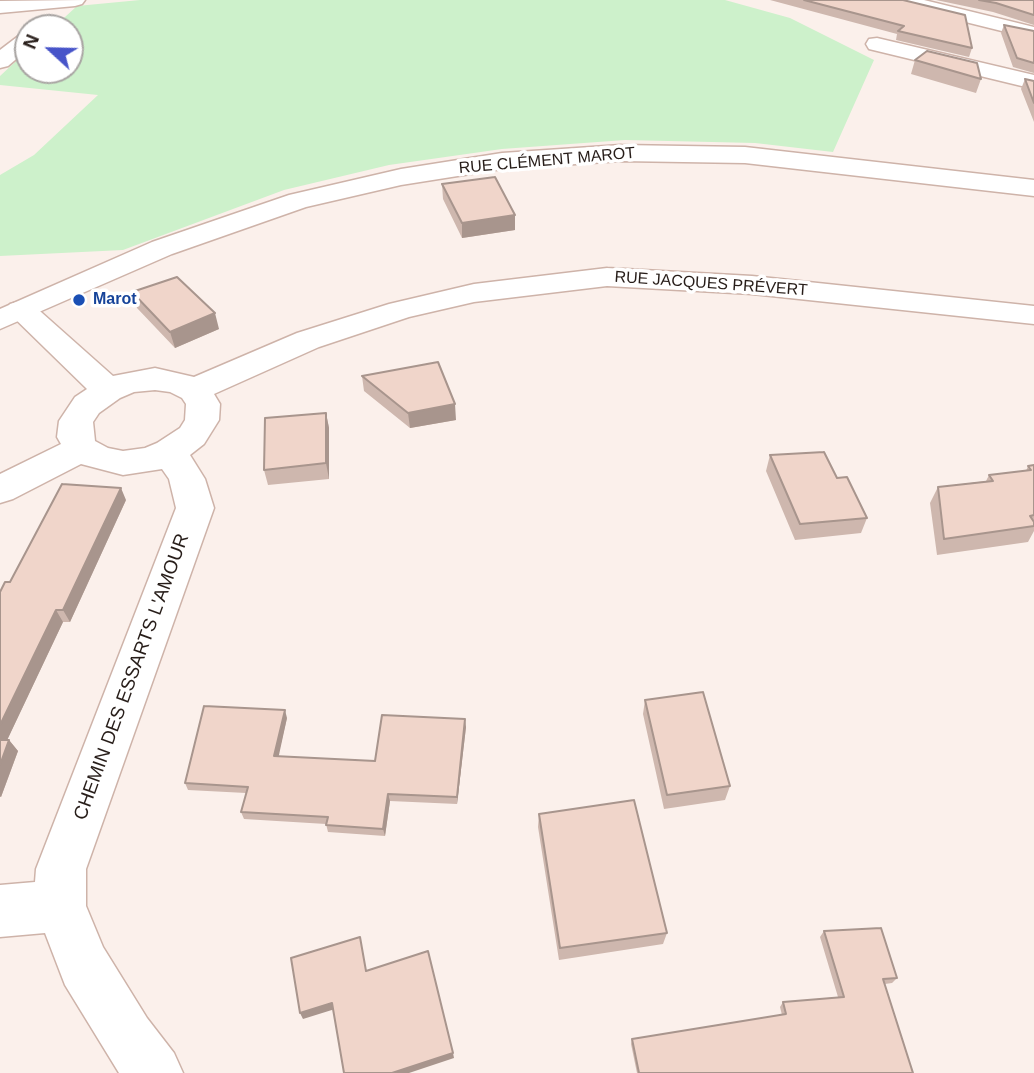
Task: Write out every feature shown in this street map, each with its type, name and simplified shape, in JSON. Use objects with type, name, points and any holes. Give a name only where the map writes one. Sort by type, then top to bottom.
[{"type":"street","points":[[0,7],[74,0]]},
{"type":"street","points":[[57,14],[74,0]]},
{"type":"street","points":[[900,0],[1034,33]]},
{"type":"street","points":[[877,44],[1034,82]]},
{"type":"street","points":[[0,61],[14,50]]},
{"type":"street","name":"RUE CLÉMENT MAROT","points":[[11,315],[162,248],[298,201],[401,177],[502,161],[621,153],[731,155],[825,162],[1034,188]]},
{"type":"street","name":"RUE JACQUES PRÉVERT","points":[[194,390],[308,340],[400,310],[474,293],[607,277],[751,285],[1034,315]]},
{"type":"street","points":[[11,315],[108,390]]},
{"type":"street","points":[[155,379],[177,382],[194,390],[203,404],[202,420],[192,436],[170,452],[149,460],[123,463],[100,459],[81,449],[75,437],[76,421],[87,405],[108,390],[129,382],[155,379]]},
{"type":"street","points":[[0,490],[81,449]]},
{"type":"street","name":"CHEMIN DES ESSARTS L'AMOUR","points":[[154,1073],[127,1038],[84,966],[60,906],[61,869],[195,508],[187,480],[170,452]]},
{"type":"street","points":[[0,911],[60,906]]},
{"type":"green space","points":[[140,0],[725,0],[790,18],[874,60],[833,152],[755,143],[625,140],[502,149],[389,165],[284,190],[123,250],[0,256],[0,175],[34,155],[98,95],[0,85],[0,76],[14,63],[14,84],[84,84],[84,14],[68,14],[77,6]]},
{"type":"building","points":[[804,0],[903,0],[965,15],[972,48],[898,31],[904,26]]},
{"type":"building","points":[[979,0],[1034,0],[1034,15],[996,3]]},
{"type":"building","points":[[1004,25],[1034,31],[1034,63],[1017,58]]},
{"type":"building","points":[[927,51],[977,63],[981,79],[915,60]]},
{"type":"building","points":[[1025,79],[1034,81],[1034,103]]},
{"type":"building","points":[[495,177],[515,215],[462,223],[442,184]]},
{"type":"building","points":[[177,277],[215,313],[170,332],[132,292]]},
{"type":"building","points":[[438,362],[455,404],[408,413],[362,376]]},
{"type":"building","points":[[326,413],[326,463],[264,470],[265,418]]},
{"type":"building","points":[[824,452],[837,478],[847,477],[867,518],[800,524],[770,455]]},
{"type":"building","points":[[1034,465],[1034,515],[1030,516],[1034,526],[944,539],[938,487],[993,481],[989,475],[1031,470],[1028,466]]},
{"type":"building","points":[[62,484],[121,488],[63,610],[56,610],[0,725],[0,592],[5,582],[10,582]]},
{"type":"building","points":[[703,692],[730,786],[667,795],[645,700]]},
{"type":"building","points":[[204,706],[285,710],[274,756],[375,761],[382,715],[465,719],[457,797],[388,794],[383,829],[326,825],[328,817],[241,812],[248,787],[185,783]]},
{"type":"building","points":[[0,740],[9,740],[0,765]]},
{"type":"building","points":[[634,800],[667,933],[560,948],[539,814]]},
{"type":"building","points":[[881,928],[897,978],[883,979],[913,1073],[639,1073],[632,1039],[786,1014],[783,1002],[844,997],[824,931]]},
{"type":"building","points":[[360,937],[366,971],[428,951],[453,1053],[392,1073],[344,1073],[332,1003],[300,1013],[291,958]]},
{"type":"place","name":"Marot","points":[[79,300]]}]
